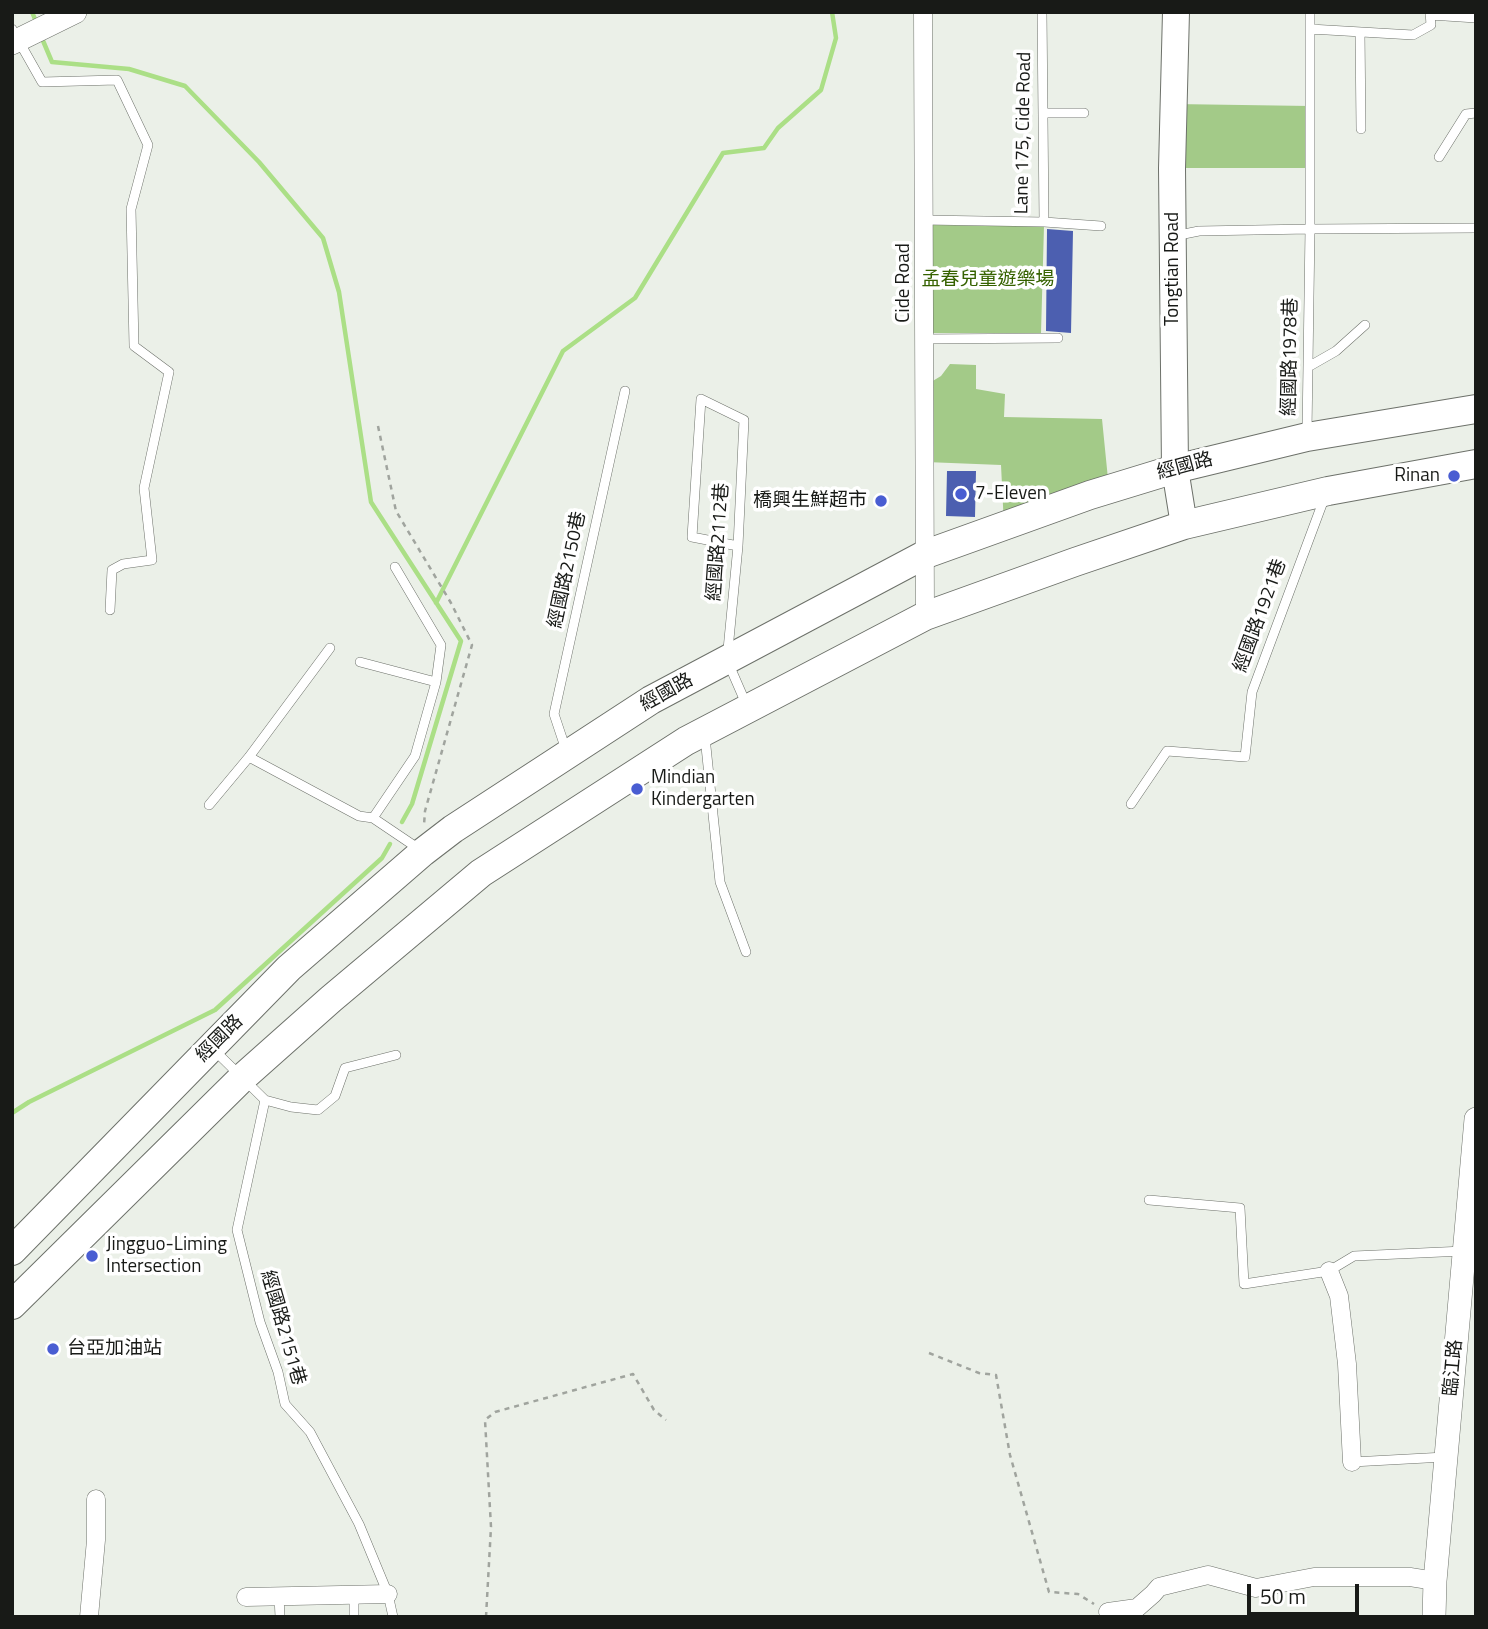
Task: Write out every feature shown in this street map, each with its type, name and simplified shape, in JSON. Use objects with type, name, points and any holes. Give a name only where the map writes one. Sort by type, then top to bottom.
[{"type":"main road","name":"Tongtian Road","points":[[1176,12],[1172,236],[1175,469],[1184,524]]},
{"type":"main road","name":"經國路","points":[[12,1251],[289,968],[423,852],[453,829],[651,700],[926,554],[1090,495],[1175,469],[1307,437],[1476,409]]},
{"type":"main road","points":[[12,1306],[241,1079],[481,873],[704,732],[925,616],[1184,524],[1328,491],[1476,464]]},
{"type":"street","name":"Cide Road","points":[[923,12],[925,616]]},
{"type":"street","points":[[14,37],[66,16]]},
{"type":"street","name":"臨江路","points":[[1434,1617],[1434,1581],[1476,1119]]},
{"type":"street","points":[[1329,1271],[1339,1296],[1348,1364],[1352,1462]]},
{"type":"street","points":[[89,1617],[96,1540],[96,1499]]},
{"type":"street","points":[[1108,1612],[1137,1608],[1159,1587],[1208,1574],[1256,1588],[1314,1577],[1410,1577],[1434,1581]]},
{"type":"street","points":[[246,1597],[387,1594]]},
{"type":"lane","name":"Lane 175, Cide Road","points":[[925,220],[1044,222],[1042,12]]},
{"type":"lane","name":"經國路1978巷","points":[[1307,437],[1310,12]]},
{"type":"lane","points":[[1310,29],[1413,35],[1431,25],[1430,14],[1476,18]]},
{"type":"lane","points":[[1360,32],[1361,129]]},
{"type":"lane","points":[[14,37],[42,82],[117,80],[148,145],[131,209],[134,346],[169,372],[144,488],[152,560],[123,564],[112,570],[110,610]]},
{"type":"lane","points":[[1043,113],[1084,113]]},
{"type":"lane","points":[[1438,157],[1466,114],[1476,113]]},
{"type":"lane","points":[[1044,222],[1101,226]]},
{"type":"lane","points":[[1172,236],[1199,231],[1476,228]]},
{"type":"lane","points":[[1308,367],[1336,351],[1365,325]]},
{"type":"lane","points":[[925,339],[1058,338]]},
{"type":"lane","name":"經國路2150巷","points":[[568,755],[554,714],[625,390]]},
{"type":"lane","name":"經國路2112巷","points":[[738,546],[692,537],[701,399],[744,421],[738,546],[727,660],[748,709]]},
{"type":"lane","name":"經國路1921巷","points":[[1131,804],[1167,751],[1245,757],[1252,692],[1328,491]]},
{"type":"lane","points":[[373,818],[415,756],[436,682],[441,645],[395,567]]},
{"type":"lane","points":[[209,805],[249,757],[330,648]]},
{"type":"lane","points":[[360,662],[436,682]]},
{"type":"lane","points":[[704,732],[720,882],[746,952]]},
{"type":"lane","points":[[249,757],[359,816],[373,818],[423,852]]},
{"type":"lane","points":[[212,1047],[241,1079],[265,1100],[318,1110],[335,1096],[345,1068],[396,1055]]},
{"type":"lane","name":"經國路2151巷","points":[[265,1100],[237,1230],[256,1309],[278,1372],[285,1404],[310,1432],[359,1524],[387,1594],[393,1617]]},
{"type":"lane","points":[[1149,1199],[1240,1208],[1244,1284],[1329,1271],[1354,1256],[1465,1251]]},
{"type":"lane","points":[[1352,1462],[1446,1457]]},
{"type":"lane","points":[[279,1596],[280,1617]]},
{"type":"lane","points":[[354,1596],[354,1617]]},
{"type":"path","points":[[929,1353],[979,1373],[996,1375],[1010,1455],[1049,1592],[1078,1594],[1108,1612]]},
{"type":"path","points":[[486,1617],[491,1527],[485,1420],[495,1412],[633,1374],[654,1410],[666,1420]]},
{"type":"green space","points":[[1174,104],[1310,106],[1310,168],[1172,168]]},
{"type":"green space","name":"孟春兒童遊樂場","points":[[932,225],[1044,226],[1041,333],[933,333]]},
{"type":"green space","points":[[950,364],[976,365],[976,389],[1005,394],[1004,417],[1102,419],[1109,489],[1004,526],[1001,465],[926,462],[926,385],[941,376]]},
{"type":"building","points":[[1047,229],[1073,231],[1071,333],[1046,331]]},
{"type":"building","name":"7-Eleven","points":[[947,471],[976,471],[975,517],[946,516]]},
{"type":"waterway","points":[[32,12],[37,24]]},
{"type":"waterway","points":[[436,603],[563,351],[635,298],[723,153],[764,148],[778,128],[821,90],[836,38],[832,12]]},
{"type":"waterway","points":[[41,36],[52,62],[129,69],[185,86],[259,162],[323,238],[339,292],[371,502],[461,641],[412,804],[402,822]]},
{"type":"waterway","points":[[12,1113],[29,1102],[215,1010],[382,858],[390,844]]},
{"type":"place","name":"Rinan","points":[[1454,476]]},
{"type":"place","name":"7-Eleven","points":[[961,494]]},
{"type":"place","name":"橋興生鮮超市","points":[[881,501]]},
{"type":"place","name":"Mindian Kindergarten","points":[[637,789]]},
{"type":"place","name":"Jingguo-Liming Intersection","points":[[92,1256]]},
{"type":"place","name":"台亞加油站","points":[[53,1349]]}]
